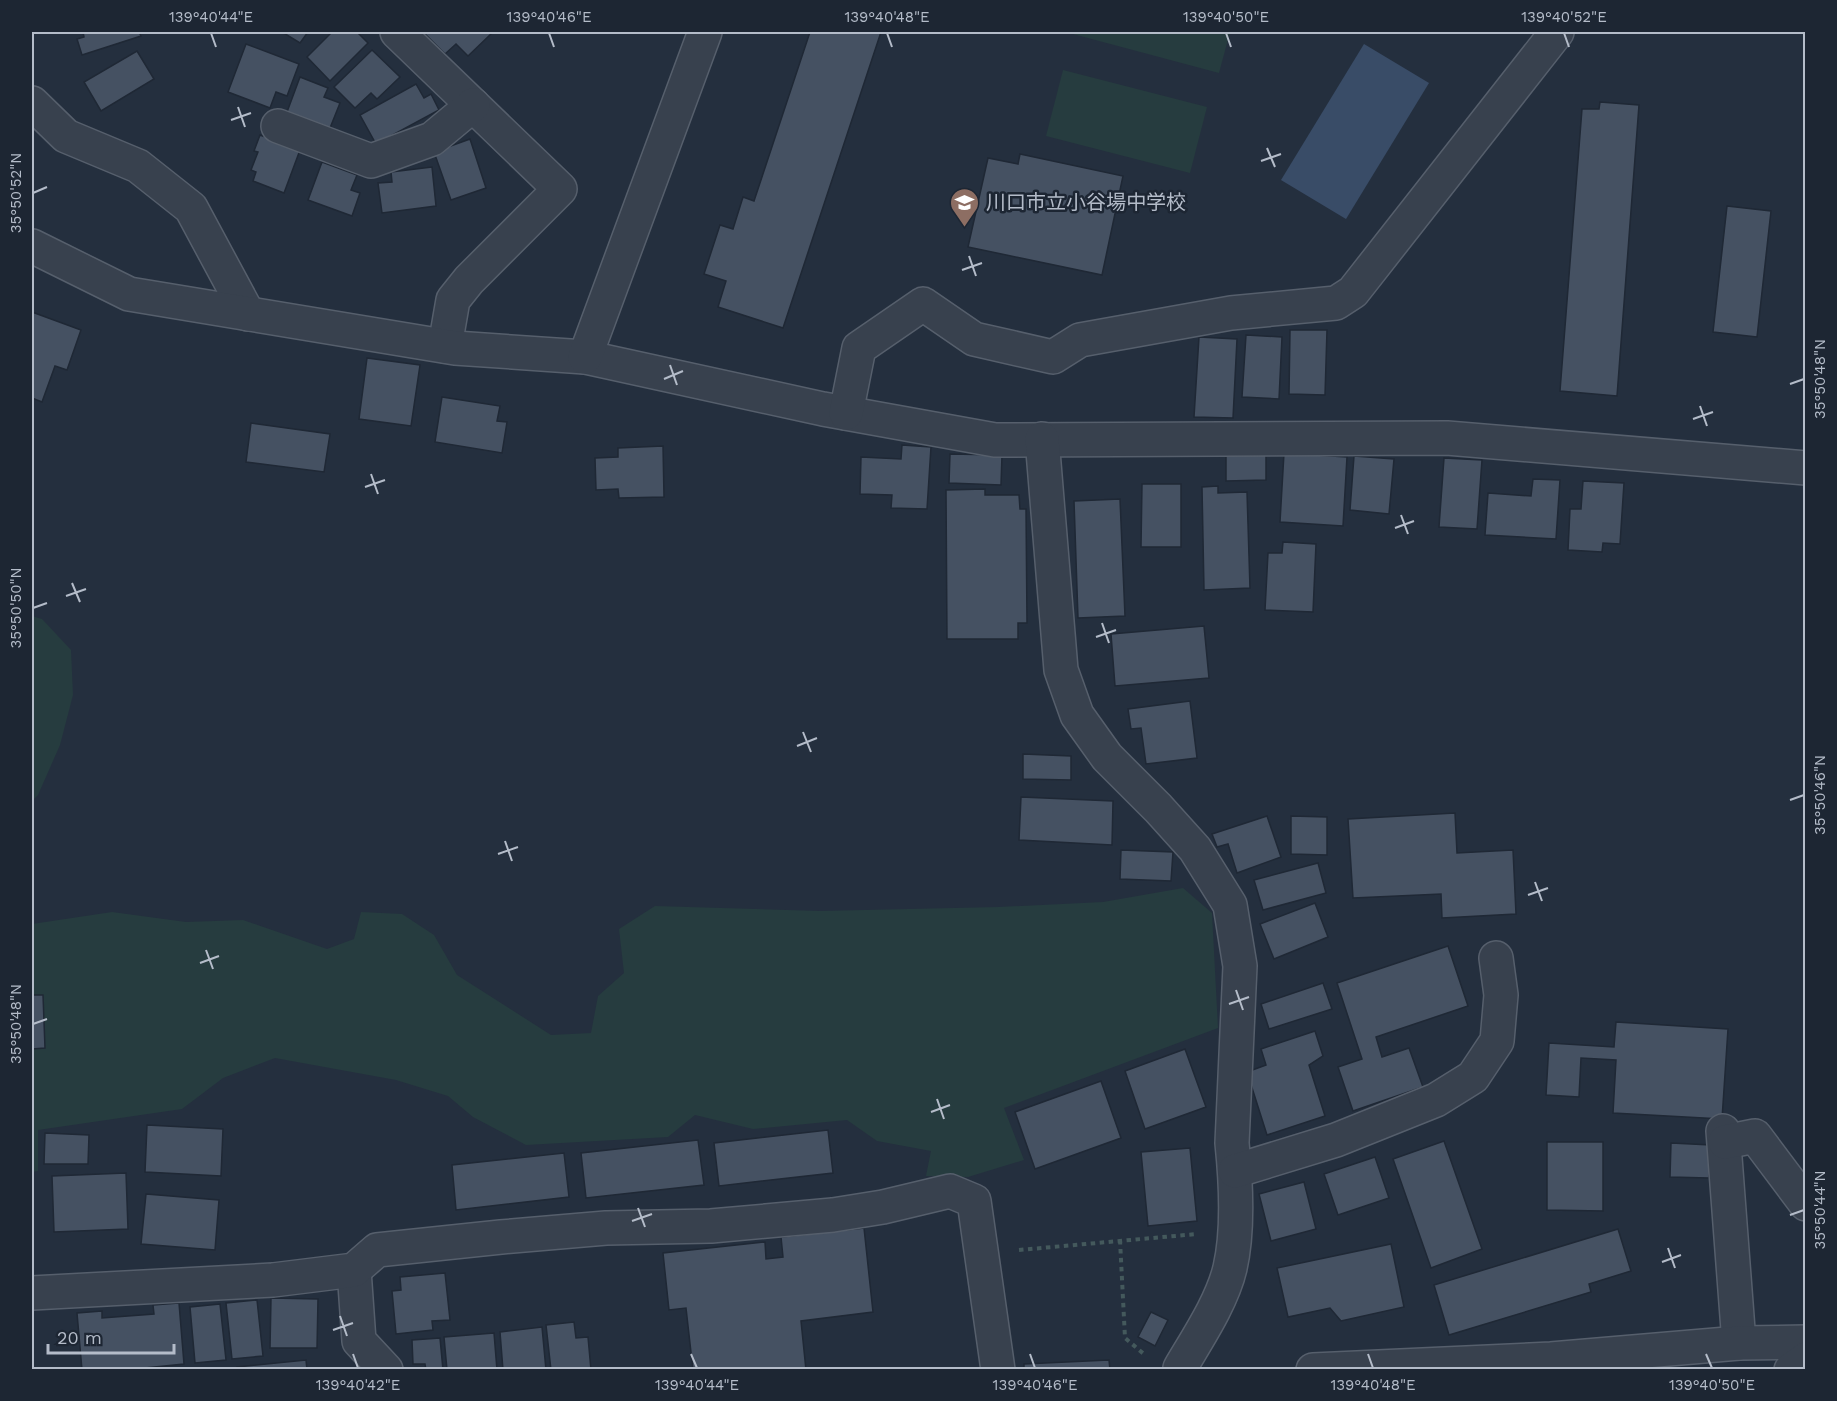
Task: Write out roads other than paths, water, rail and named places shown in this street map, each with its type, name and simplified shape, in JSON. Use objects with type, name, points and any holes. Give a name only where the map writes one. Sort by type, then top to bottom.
[{"type":"street","points":[[397,32],[560,189],[469,280],[453,300],[445,346]]},
{"type":"street","points":[[585,357],[705,32]]},
{"type":"street","points":[[846,413],[860,348],[923,304],[974,339],[1053,357],[1080,340],[1231,313],[1336,303],[1353,292],[1557,32]]},
{"type":"street","points":[[32,103],[66,136],[138,166],[191,208],[248,314]]},
{"type":"street","points":[[278,126],[371,161],[432,138],[473,105]]},
{"type":"street","points":[[32,246],[129,294],[445,346],[585,357],[846,413],[995,440],[1447,438],[1806,468]]},
{"type":"street","points":[[1042,439],[1061,670],[1077,714],[1107,757],[1196,849],[1230,905],[1240,966],[1232,1143],[1235,1172],[1234,1230],[1230,1269],[1207,1323],[1181,1369]]},
{"type":"street","points":[[1235,1172],[1359,1131],[1436,1100],[1473,1077],[1497,1041],[1500,995],[1496,958]]},
{"type":"street","points":[[1739,1343],[1724,1136],[1755,1136],[1806,1204]]},
{"type":"street","points":[[32,1293],[273,1280],[354,1270],[377,1250],[583,1230],[711,1226],[833,1215],[883,1207],[950,1191],[974,1202],[998,1370]]},
{"type":"street","points":[[354,1270],[359,1341],[386,1370]]},
{"type":"street","points":[[1312,1370],[1551,1359],[1739,1343],[1806,1342]]},
{"type":"street","points":[[1791,1370],[1806,1359]]},
{"type":"water","points":[[1364,44],[1429,83],[1346,219],[1281,180]]},
{"type":"place","name":"川口市立小谷場中学校","points":[[965,228]]}]
